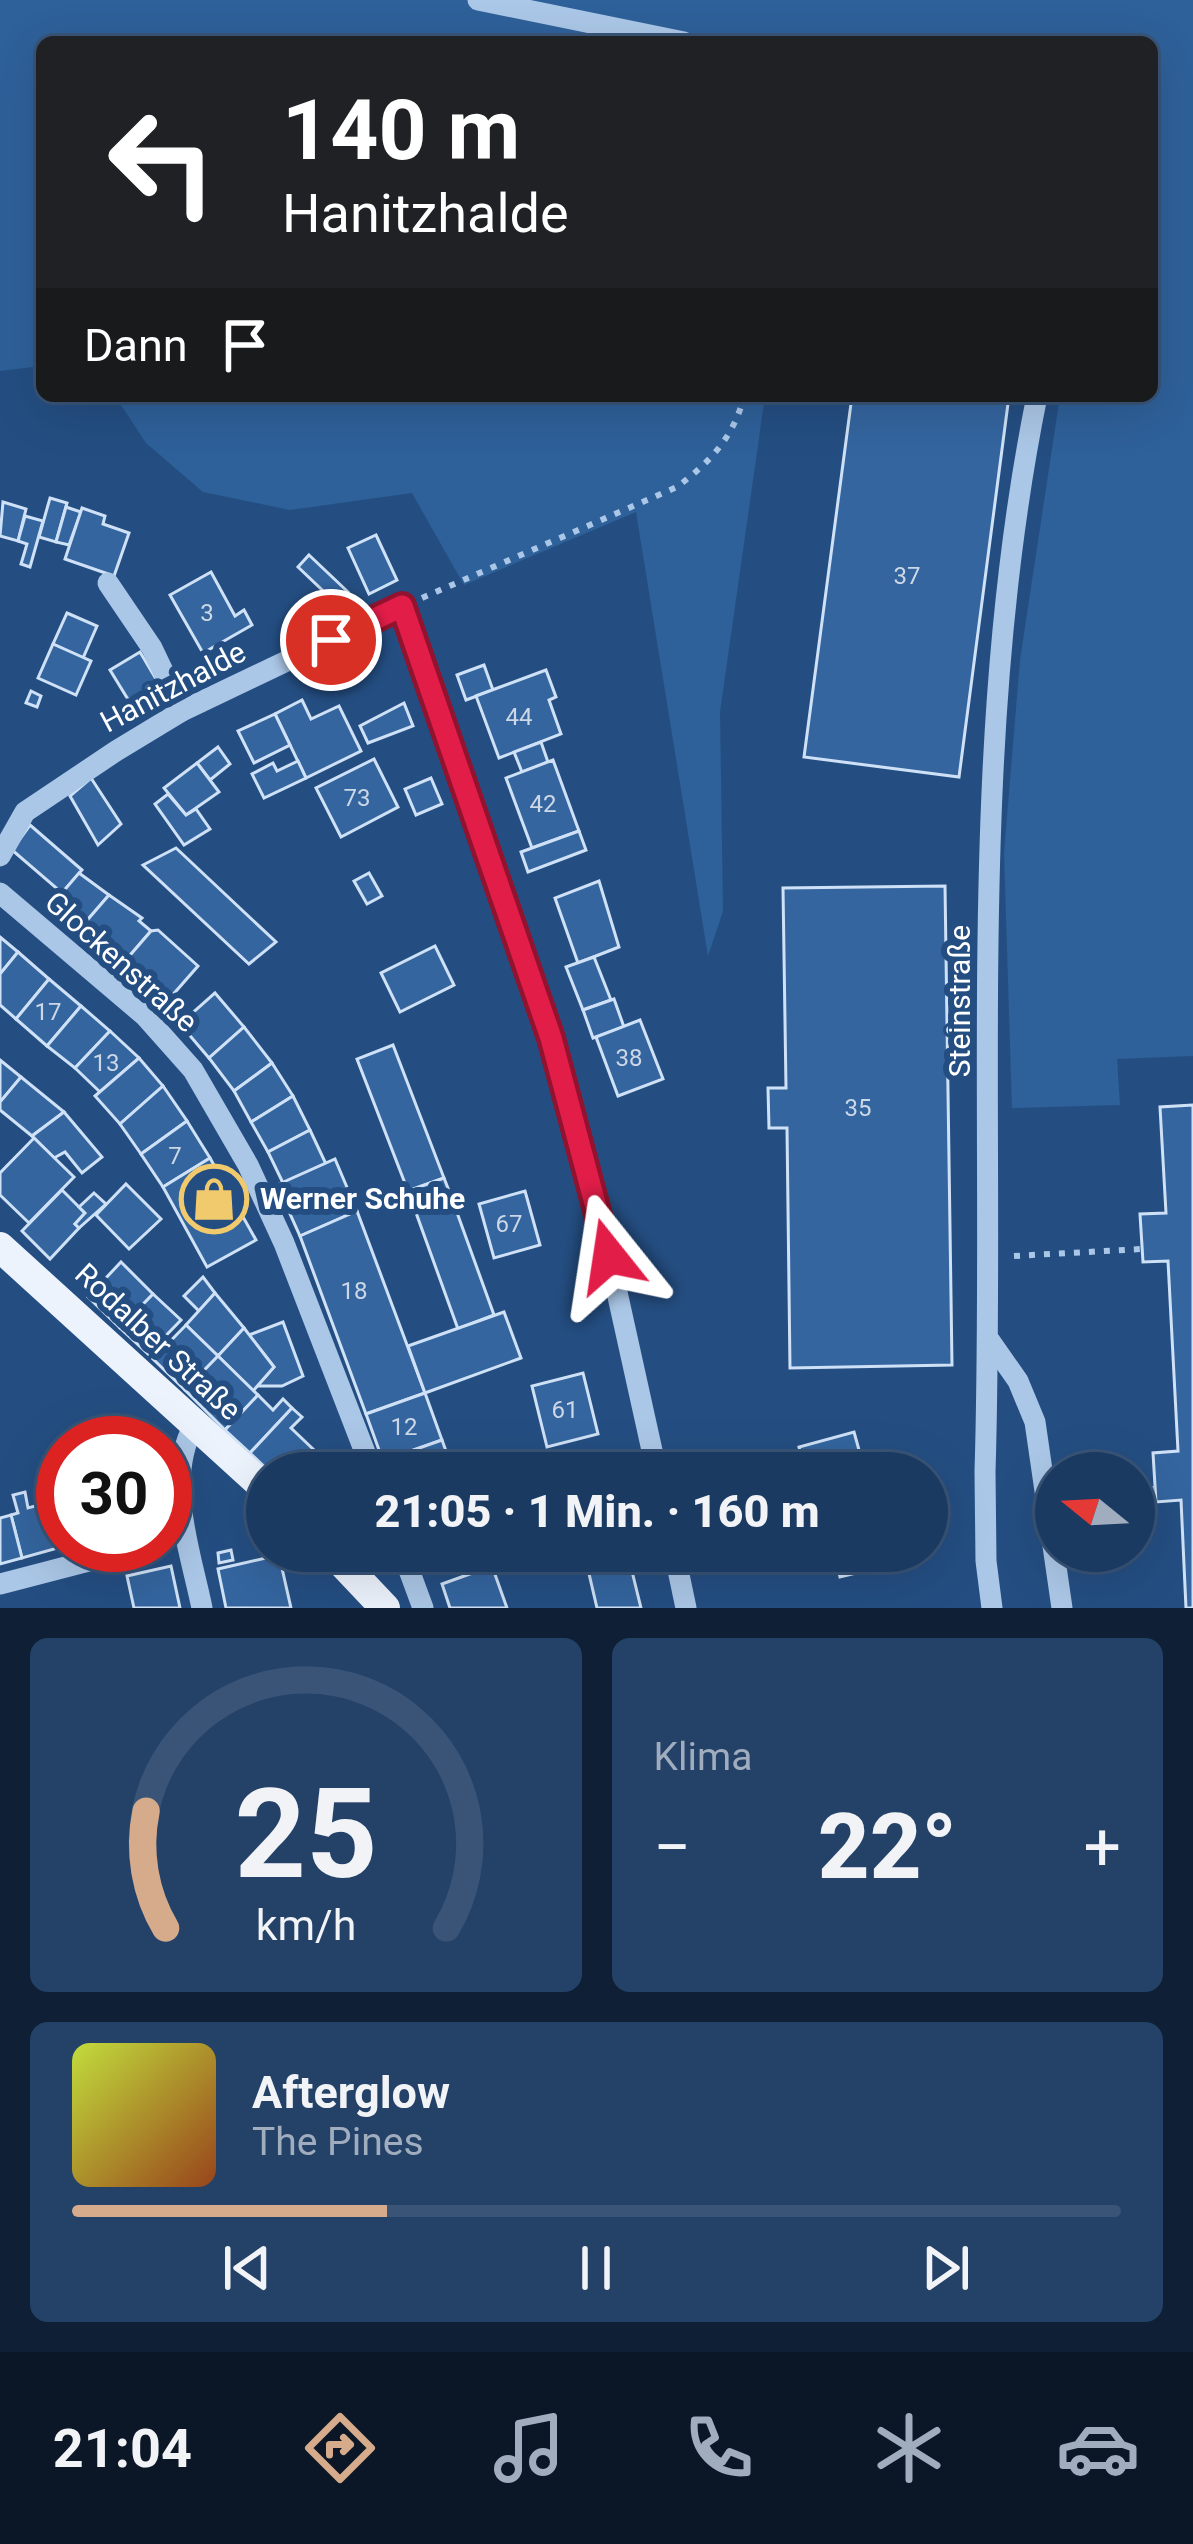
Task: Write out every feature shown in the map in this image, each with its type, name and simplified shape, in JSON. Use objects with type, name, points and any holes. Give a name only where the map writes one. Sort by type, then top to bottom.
[{"type":"main road","name":"Rodalber Straße","points":[[0,1247],[246,1471]]},
{"type":"main road","points":[[351,1572],[385,1608]]},
{"type":"street","points":[[478,0],[655,36]]},
{"type":"street","name":"Steinstraße","points":[[992,1608],[986,1561],[991,810],[1010,566],[1036,402]]},
{"type":"street","points":[[108,583],[152,648],[182,711]]},
{"type":"street","points":[[402,606],[551,1038],[609,1256],[652,1452]]},
{"type":"street","name":"Hanitzhalde","points":[[0,856],[26,812],[71,778],[182,711],[402,606]]},
{"type":"street","name":"Glockenstraße","points":[[0,893],[145,1016],[193,1070],[248,1165],[284,1243],[365,1452]]},
{"type":"street","points":[[989,1340],[1018,1381],[1035,1422],[1062,1608]]},
{"type":"street","points":[[192,1429],[194,1425]]},
{"type":"street","points":[[0,1584],[46,1572]]},
{"type":"street","points":[[189,1572],[202,1608]]},
{"type":"street","points":[[410,1572],[423,1608]]},
{"type":"street","points":[[678,1572],[686,1608]]},
{"type":"path","points":[[402,606],[677,487],[727,440],[742,402]]},
{"type":"path","points":[[989,1258],[1142,1249]]},
{"type":"shaded area","points":[[0,0],[1193,0],[1193,1056],[1117,1059],[1120,1105],[1012,1108],[1004,853],[1020,660],[1059,402],[1158,402],[1158,36],[36,36],[36,367],[0,371]]},
{"type":"shaded area","points":[[119,402],[764,402],[720,712],[723,911],[708,956],[636,512],[464,585],[412,493],[290,510],[203,492],[146,443]]},
{"type":"building","points":[[851,402],[1008,402],[959,777],[804,757]]},
{"type":"building","points":[[50,498],[67,503],[56,542],[39,537]]},
{"type":"building","points":[[3,502],[26,509],[18,541],[0,536]]},
{"type":"building","points":[[66,507],[81,512],[69,545],[56,542]]},
{"type":"building","points":[[82,508],[105,516],[103,524],[129,533],[114,576],[65,559]]},
{"type":"building","points":[[25,516],[43,521],[30,567],[21,564],[27,544],[18,541]]},
{"type":"building","points":[[376,535],[397,580],[369,594],[348,548]]},
{"type":"building","points":[[309,555],[348,592],[337,604],[298,567]]},
{"type":"building","points":[[211,572],[235,616],[244,610],[252,625],[203,653],[170,595]]},
{"type":"building","points":[[67,613],[97,626],[83,658],[53,644]]},
{"type":"building","points":[[53,644],[91,661],[76,695],[38,678]]},
{"type":"building","points":[[140,652],[159,684],[129,701],[110,670]]},
{"type":"building","points":[[484,665],[493,690],[466,700],[457,675]]},
{"type":"building","points":[[546,670],[556,697],[549,700],[561,734],[499,758],[476,696]]},
{"type":"building","points":[[31,691],[41,696],[37,707],[26,703]]},
{"type":"building","points":[[302,700],[311,719],[339,706],[361,751],[306,778],[275,714]]},
{"type":"building","points":[[404,703],[413,726],[368,743],[360,726]]},
{"type":"building","points":[[275,714],[290,745],[254,763],[238,731]]},
{"type":"building","points":[[541,742],[548,762],[522,772],[514,752]]},
{"type":"building","points":[[218,747],[230,764],[210,780],[197,763]]},
{"type":"building","points":[[374,759],[398,807],[341,837],[316,788]]},
{"type":"building","points":[[553,760],[579,831],[532,848],[506,778]]},
{"type":"building","points":[[298,761],[306,778],[264,798],[252,774],[273,763],[277,771]]},
{"type":"building","points":[[197,763],[219,792],[186,815],[164,788]]},
{"type":"building","points":[[91,778],[121,824],[98,845],[70,796]]},
{"type":"building","points":[[431,778],[442,804],[416,815],[405,789]]},
{"type":"building","points":[[168,794],[186,815],[196,809],[210,829],[184,845],[155,804]]},
{"type":"building","points":[[30,825],[82,870],[62,893],[12,850]]},
{"type":"building","points":[[579,831],[586,850],[528,872],[521,852]]},
{"type":"building","points":[[176,848],[276,942],[249,964],[143,865]]},
{"type":"building","points":[[79,873],[109,895],[77,932],[49,908]]},
{"type":"building","points":[[369,873],[382,896],[367,904],[354,881]]},
{"type":"building","points":[[599,881],[619,947],[578,963],[555,898]]},
{"type":"building","points":[[945,886],[952,1365],[790,1368],[787,1128],[769,1128],[768,1088],[786,1088],[783,888]]},
{"type":"building","points":[[109,895],[142,918],[139,921],[151,931],[119,968],[77,932]]},
{"type":"building","points":[[158,930],[198,966],[162,1007],[119,968],[151,931]]},
{"type":"building","points":[[0,937],[18,952],[0,974]]},
{"type":"building","points":[[435,946],[454,985],[400,1012],[381,973]]},
{"type":"building","points":[[18,952],[49,979],[16,1019],[0,1005],[0,974]]},
{"type":"building","points":[[594,957],[611,1000],[583,1010],[566,967]]},
{"type":"building","points":[[49,979],[81,1006],[47,1046],[16,1019]]},
{"type":"building","points":[[215,993],[244,1027],[209,1058],[180,1024]]},
{"type":"building","points":[[614,999],[624,1027],[593,1038],[583,1010]]},
{"type":"building","points":[[81,1006],[110,1031],[75,1068],[47,1046]]},
{"type":"building","points":[[640,1020],[663,1079],[618,1096],[596,1037]]},
{"type":"building","points":[[244,1027],[272,1063],[234,1091],[209,1058]]},
{"type":"building","points":[[110,1031],[139,1058],[100,1092],[75,1068]]},
{"type":"building","points":[[393,1045],[444,1178],[408,1191],[357,1059]]},
{"type":"building","points":[[139,1058],[163,1086],[120,1124],[95,1096]]},
{"type":"building","points":[[0,1060],[21,1077],[2,1100],[0,1099]]},
{"type":"building","points":[[272,1063],[293,1096],[251,1122],[234,1091]]},
{"type":"building","points":[[21,1077],[64,1112],[32,1136],[0,1110],[0,1102]]},
{"type":"building","points":[[163,1086],[187,1121],[141,1154],[120,1124]]},
{"type":"building","points":[[293,1096],[310,1130],[268,1152],[251,1122]]},
{"type":"building","points":[[1193,1105],[1193,1608],[1186,1608],[1181,1500],[1156,1502],[1155,1453],[1178,1451],[1168,1261],[1143,1262],[1140,1214],[1166,1213],[1160,1107]]},
{"type":"building","points":[[64,1112],[102,1157],[82,1173],[65,1152],[54,1158],[32,1136]]},
{"type":"building","points":[[187,1121],[210,1158],[163,1187],[141,1154]]},
{"type":"building","points":[[310,1130],[326,1164],[283,1183],[268,1152]]},
{"type":"building","points":[[34,1138],[74,1177],[29,1223],[0,1195],[0,1173]]},
{"type":"building","points":[[210,1158],[256,1240],[207,1267],[163,1187]]},
{"type":"building","points":[[335,1159],[357,1211],[300,1236],[277,1185]]},
{"type":"building","points":[[444,1178],[451,1196],[415,1210],[408,1191]]},
{"type":"building","points":[[126,1184],[161,1219],[129,1249],[96,1215]]},
{"type":"building","points":[[62,1190],[85,1213],[75,1224],[79,1228],[50,1259],[22,1231]]},
{"type":"building","points":[[525,1191],[540,1245],[494,1258],[479,1204]]},
{"type":"building","points":[[94,1193],[106,1204],[79,1228],[75,1224],[85,1213],[79,1207]]},
{"type":"building","points":[[451,1196],[494,1315],[458,1329],[415,1210]]},
{"type":"building","points":[[357,1211],[425,1393],[366,1414],[300,1236]]},
{"type":"building","points":[[121,1262],[153,1294],[120,1328],[88,1297]]},
{"type":"building","points":[[203,1277],[215,1293],[199,1311],[184,1296]]},
{"type":"building","points":[[215,1293],[244,1328],[218,1356],[186,1325]]},
{"type":"building","points":[[153,1294],[181,1320],[148,1354],[120,1328]]},
{"type":"building","points":[[504,1312],[521,1358],[425,1393],[408,1346]]},
{"type":"building","points":[[283,1322],[303,1376],[282,1386],[257,1386],[274,1367],[249,1335]]},
{"type":"building","points":[[186,1325],[218,1356],[185,1390],[153,1359]]},
{"type":"building","points":[[244,1328],[274,1367],[253,1391],[218,1356]]},
{"type":"building","points":[[218,1356],[258,1395],[225,1430],[185,1390]]},
{"type":"building","points":[[583,1373],[598,1434],[547,1447],[532,1386]]},
{"type":"building","points":[[425,1393],[442,1440],[408,1452],[380,1452],[366,1414]]},
{"type":"building","points":[[258,1395],[273,1410],[283,1399],[292,1408],[251,1452],[225,1430]]},
{"type":"building","points":[[292,1408],[302,1417],[291,1428],[313,1449],[310,1452],[251,1452]]},
{"type":"building","points":[[854,1432],[860,1452],[800,1452],[799,1447]]},
{"type":"building","points":[[442,1440],[446,1452],[408,1452]]},
{"type":"building","points":[[25,1492],[28,1508],[36,1506],[36,1554],[22,1558],[11,1515],[18,1513],[13,1495]]},
{"type":"building","points":[[11,1515],[22,1558],[0,1564],[0,1518]]},
{"type":"building","points":[[231,1550],[233,1560],[219,1563],[218,1553]]},
{"type":"building","points":[[246,1563],[246,1572],[283,1572],[291,1608],[226,1608],[218,1569]]},
{"type":"building","points":[[172,1572],[180,1608],[134,1608],[127,1576]]},
{"type":"building","points":[[475,1572],[494,1572],[507,1608],[450,1608],[442,1584]]},
{"type":"building","points":[[589,1572],[632,1572],[641,1608],[597,1608]]},
{"type":"place","name":"Werner Schuhe","points":[[214,1199]]},
{"type":"route","points":[[331,640],[402,606],[551,1038],[609,1256]]}]
